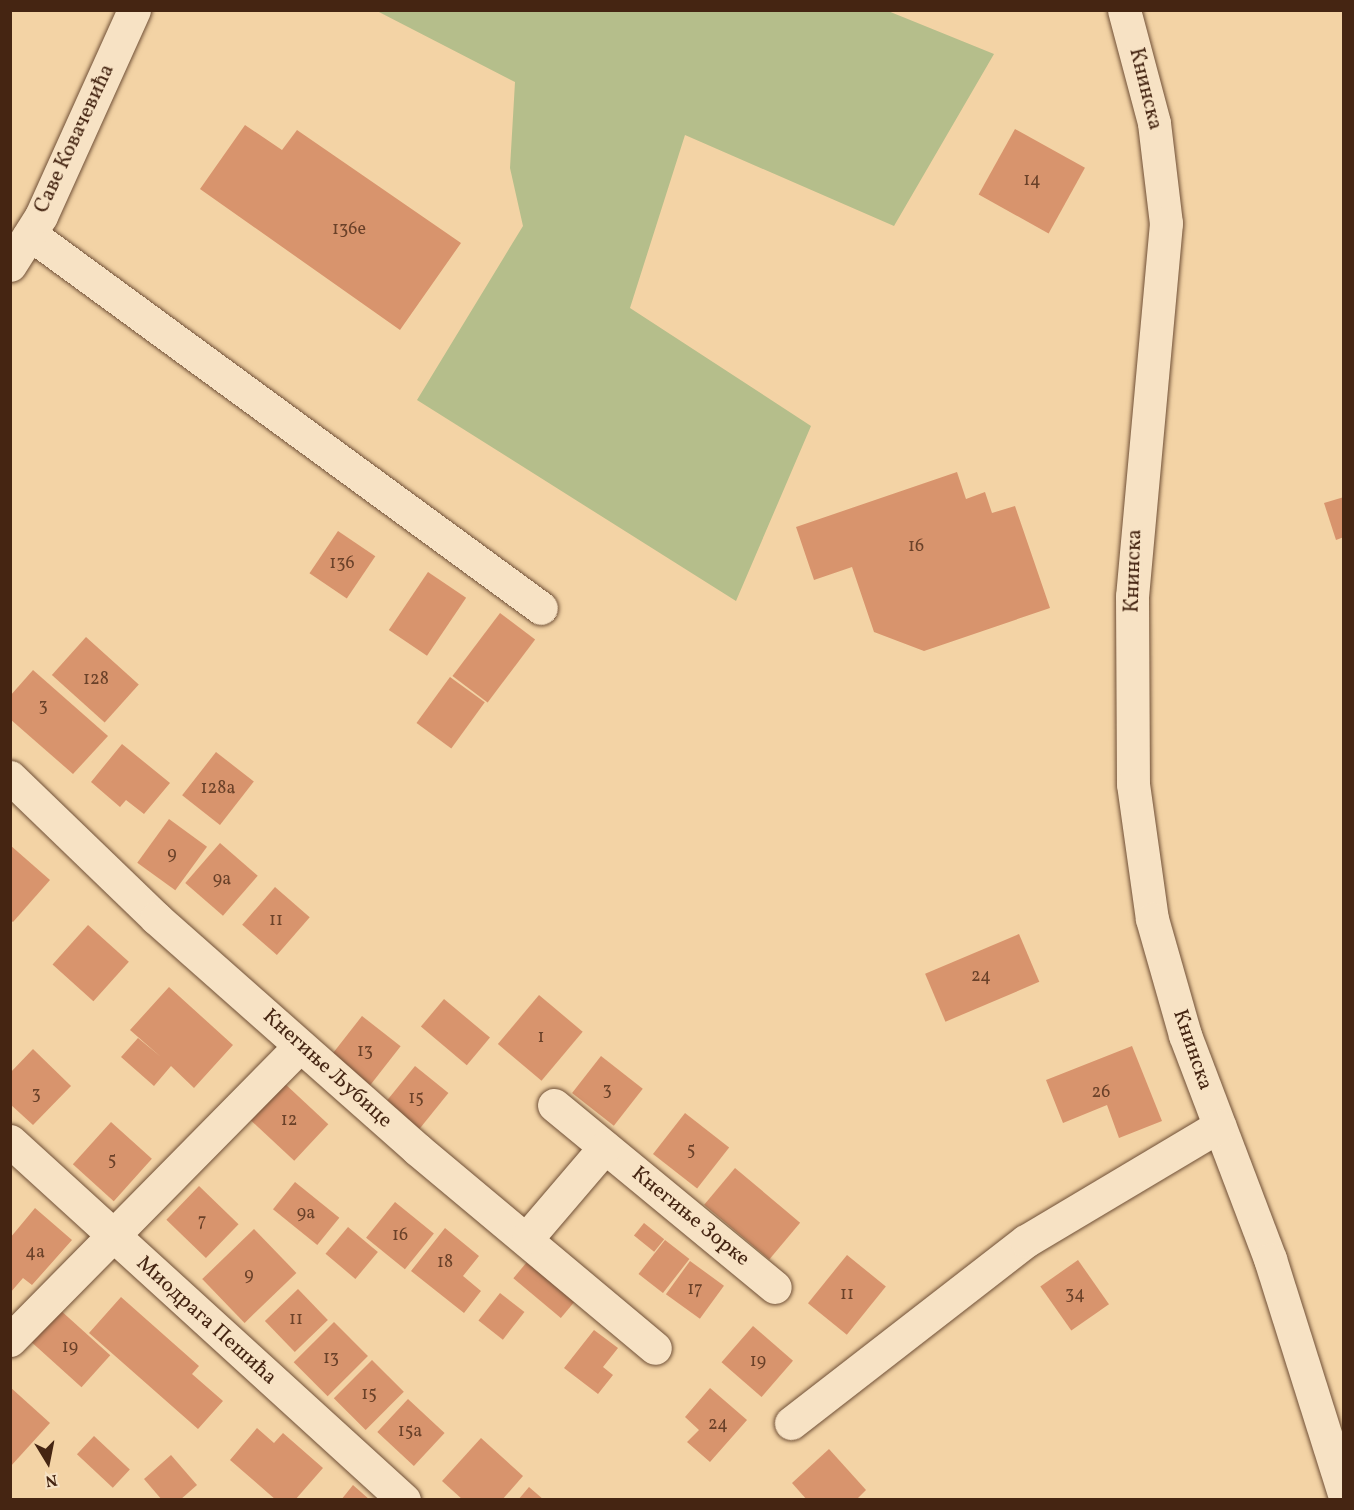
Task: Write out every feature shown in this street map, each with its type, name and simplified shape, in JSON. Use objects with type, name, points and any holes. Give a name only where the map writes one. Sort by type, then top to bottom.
[{"type":"street","name":"Саве Ковачевића","points":[[10,265],[30,234],[134,10]]},
{"type":"street","name":"Книнска","points":[[1124,10],[1154,123],[1166,223],[1150,430],[1134,533],[1133,784],[1152,919],[1185,1035],[1270,1259],[1344,1494]]},
{"type":"street","points":[[30,234],[541,608]]},
{"type":"street","name":"Кнегиње Љубице","points":[[10,777],[300,1046],[417,1149],[528,1237],[655,1348]]},
{"type":"street","points":[[10,1340],[114,1239],[300,1046]]},
{"type":"street","name":"Кнегиње Зорке","points":[[554,1105],[775,1287]]},
{"type":"street","points":[[791,1423],[1026,1241],[1219,1126]]},
{"type":"street","name":"Миодрага Пешића","points":[[10,1141],[114,1239],[404,1500]]},
{"type":"street","points":[[528,1237],[605,1147]]},
{"type":"green space","points":[[377,11],[888,11],[994,54],[894,226],[685,135],[630,308],[811,426],[736,601],[417,400],[523,226],[510,168],[515,82]]},
{"type":"building","points":[[245,125],[282,150],[297,130],[461,243],[400,330],[200,189]]},
{"type":"building","points":[[1015,129],[1085,168],[1049,233],[979,195]]},
{"type":"building","points":[[957,472],[966,499],[985,492],[992,513],[1015,506],[1050,608],[924,651],[874,632],[852,567],[814,580],[796,527]]},
{"type":"building","points":[[1344,497],[1344,537],[1336,540],[1324,503]]},
{"type":"building","points":[[338,531],[375,556],[347,598],[309,573]]},
{"type":"building","points":[[428,572],[466,598],[427,656],[389,630]]},
{"type":"building","points":[[500,613],[535,639],[488,703],[452,676]]},
{"type":"building","points":[[86,637],[139,685],[105,722],[52,675]]},
{"type":"building","points":[[33,670],[108,736],[73,774],[10,719],[10,696]]},
{"type":"building","points":[[450,677],[485,702],[451,748],[416,723]]},
{"type":"building","points":[[122,744],[170,783],[144,814],[126,800],[120,807],[91,782]]},
{"type":"building","points":[[216,752],[254,782],[220,825],[182,795]]},
{"type":"building","points":[[169,819],[207,847],[175,890],[137,863]]},
{"type":"building","points":[[220,843],[258,876],[223,916],[185,883]]},
{"type":"building","points":[[10,845],[50,880],[13,922],[10,920]]},
{"type":"building","points":[[275,887],[310,917],[277,955],[242,925]]},
{"type":"building","points":[[88,925],[129,962],[93,1001],[53,964]]},
{"type":"building","points":[[1019,934],[1039,982],[945,1022],[925,974]]},
{"type":"building","points":[[169,987],[233,1045],[194,1088],[171,1066],[154,1086],[121,1057],[138,1038],[161,1057],[130,1030]]},
{"type":"building","points":[[539,995],[583,1032],[542,1081],[498,1044]]},
{"type":"building","points":[[444,999],[490,1038],[467,1065],[421,1027]]},
{"type":"building","points":[[362,1016],[401,1046],[368,1088],[329,1058]]},
{"type":"building","points":[[1132,1046],[1162,1121],[1119,1138],[1107,1105],[1063,1123],[1046,1080]]},
{"type":"building","points":[[33,1049],[71,1086],[33,1125],[10,1104],[10,1073]]},
{"type":"building","points":[[601,1056],[643,1089],[614,1126],[572,1093]]},
{"type":"building","points":[[415,1066],[448,1093],[417,1132],[384,1105]]},
{"type":"building","points":[[283,1082],[328,1124],[294,1161],[249,1119]]},
{"type":"building","points":[[685,1113],[729,1147],[697,1188],[653,1154]]},
{"type":"building","points":[[111,1122],[152,1159],[114,1201],[73,1164]]},
{"type":"building","points":[[735,1168],[800,1223],[769,1259],[704,1205]]},
{"type":"building","points":[[295,1182],[339,1218],[317,1245],[273,1209]]},
{"type":"building","points":[[199,1186],[239,1224],[206,1258],[166,1220]]},
{"type":"building","points":[[395,1202],[434,1233],[405,1269],[366,1238]]},
{"type":"building","points":[[35,1208],[72,1240],[32,1285],[23,1278],[10,1293],[10,1238]]},
{"type":"building","points":[[644,1223],[664,1239],[654,1252],[634,1235]]},
{"type":"building","points":[[348,1227],[378,1252],[355,1279],[326,1254]]},
{"type":"building","points":[[445,1228],[479,1256],[463,1276],[481,1291],[464,1313],[411,1271]]},
{"type":"building","points":[[254,1229],[296,1273],[245,1323],[202,1279]]},
{"type":"building","points":[[665,1240],[689,1259],[663,1293],[639,1274]]},
{"type":"building","points":[[847,1255],[886,1286],[847,1335],[808,1303]]},
{"type":"building","points":[[532,1256],[579,1296],[561,1318],[513,1278]]},
{"type":"building","points":[[1078,1260],[1109,1304],[1071,1331],[1040,1286]]},
{"type":"building","points":[[690,1261],[724,1286],[700,1319],[666,1294]]},
{"type":"building","points":[[298,1289],[328,1320],[295,1352],[265,1321]]},
{"type":"building","points":[[500,1293],[524,1312],[503,1340],[478,1321]]},
{"type":"building","points":[[121,1297],[199,1366],[192,1374],[223,1401],[198,1429],[89,1333]]},
{"type":"building","points":[[59,1309],[110,1355],[82,1387],[30,1341]]},
{"type":"building","points":[[334,1322],[368,1356],[328,1396],[294,1362]]},
{"type":"building","points":[[753,1326],[793,1361],[762,1397],[722,1362]]},
{"type":"building","points":[[594,1330],[618,1348],[603,1367],[613,1375],[598,1394],[564,1368]]},
{"type":"building","points":[[372,1360],[404,1392],[366,1430],[334,1398]]},
{"type":"building","points":[[10,1387],[50,1423],[10,1467]]},
{"type":"building","points":[[710,1388],[747,1420],[710,1462],[687,1442],[699,1430],[685,1417]]},
{"type":"building","points":[[408,1399],[445,1433],[414,1466],[377,1432]]},
{"type":"building","points":[[257,1428],[274,1443],[283,1433],[323,1468],[295,1500],[276,1500],[230,1460]]},
{"type":"building","points":[[94,1436],[130,1469],[113,1488],[77,1454]]},
{"type":"building","points":[[481,1438],[523,1476],[502,1500],[463,1500],[442,1481]]},
{"type":"building","points":[[829,1449],[866,1490],[856,1500],[807,1500],[792,1483]]},
{"type":"building","points":[[171,1455],[197,1485],[180,1500],[162,1500],[144,1479]]},
{"type":"building","points":[[353,1485],[370,1500],[341,1500]]},
{"type":"building","points":[[529,1487],[544,1500],[518,1500]]}]
